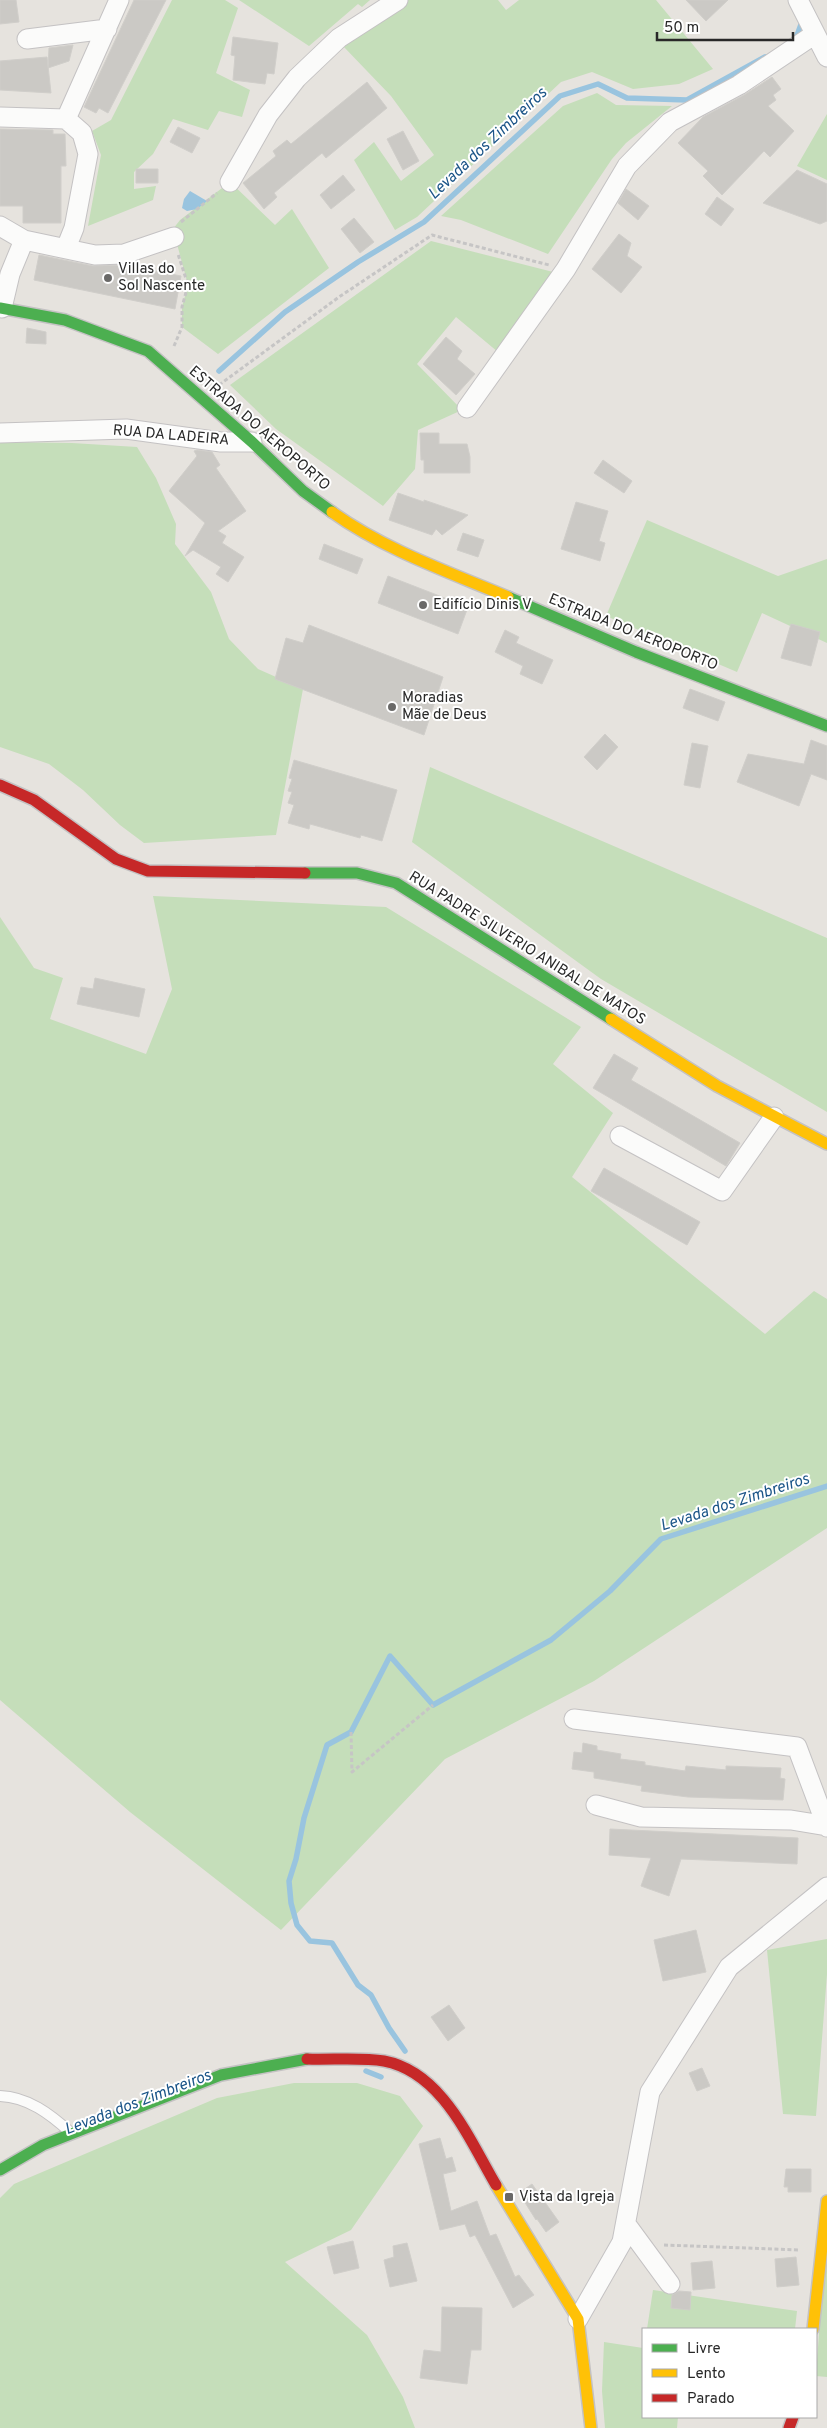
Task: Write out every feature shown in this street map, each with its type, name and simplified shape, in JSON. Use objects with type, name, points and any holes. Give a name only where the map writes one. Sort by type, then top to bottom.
[{"type":"main road","name":"ESTRADA DO AEROPORTO","points":[[1,308],[65,320],[148,351],[252,442],[303,491],[349,524],[395,549],[636,652],[827,726]]},
{"type":"main road","name":"RUA PADRE SILVERIO ANIBAL DE MATOS","points":[[0,785],[34,800],[116,859],[148,871],[357,873],[396,883],[717,1086],[827,1144]]},
{"type":"main road","points":[[0,2170],[43,2145],[221,2076],[303,2059],[384,2061],[418,2073],[447,2102],[578,2319],[591,2428]]},
{"type":"main road","points":[[813,2328],[827,2201]]},
{"type":"street","points":[[66,119],[119,0]]},
{"type":"street","points":[[230,182],[268,115],[298,78],[339,38],[398,0]]},
{"type":"street","points":[[798,0],[827,58]]},
{"type":"street","points":[[27,39],[107,29]]},
{"type":"street","points":[[466,408],[566,270],[627,166],[670,122],[739,85],[815,34]]},
{"type":"street","points":[[0,117],[66,119],[82,133],[88,154],[74,228],[66,248]]},
{"type":"street","points":[[0,226],[24,240],[95,255],[113,256],[124,254],[174,237]]},
{"type":"street","points":[[1,308],[10,274],[24,240]]},
{"type":"street","name":"RUA DA LADEIRA","points":[[0,433],[126,429],[221,442],[252,442]]},
{"type":"street","points":[[620,1136],[722,1191],[774,1117]]},
{"type":"street","points":[[574,1719],[797,1747],[827,1826]]},
{"type":"street","points":[[596,1805],[641,1817],[791,1820],[827,1826]]},
{"type":"street","points":[[578,2319],[622,2242],[650,2092],[729,1967],[827,1887]]},
{"type":"street","points":[[626,2224],[670,2284]]},
{"type":"lane","points":[[0,2096],[15,2096],[40,2108],[73,2134]]},
{"type":"path","points":[[166,368],[182,328],[182,307],[188,286],[173,229],[230,182]]},
{"type":"path","points":[[202,399],[339,297],[432,235],[566,270]]},
{"type":"path","points":[[351,1732],[352,1772],[433,1705]]},
{"type":"path","points":[[641,2244],[821,2251]]},
{"type":"green space","points":[[172,0],[225,0],[238,8],[216,73],[250,90],[242,117],[219,111],[208,130],[173,119],[153,154],[134,172],[134,189],[156,186],[153,200],[88,226],[101,155],[92,131],[111,120]]},
{"type":"green space","points":[[239,0],[370,0],[362,7],[358,4],[309,46]]},
{"type":"green space","points":[[405,0],[498,0],[506,10],[519,0],[656,0],[713,69],[679,84],[633,89],[592,72],[561,82],[417,217],[395,230],[354,160],[374,142],[401,181],[434,155],[391,96],[343,46]]},
{"type":"green space","points":[[597,93],[616,105],[672,106],[626,143],[612,159],[548,254],[461,220],[441,216],[563,106]]},
{"type":"green space","points":[[827,114],[827,180],[797,166]]},
{"type":"green space","points":[[230,182],[275,225],[292,209],[329,268],[218,354],[182,327],[182,307],[188,285],[173,229],[180,220]]},
{"type":"green space","points":[[431,241],[557,273],[498,352],[456,317],[417,364],[462,410],[418,430],[415,469],[383,506],[276,429],[230,385]]},
{"type":"green space","points":[[0,442],[72,443],[137,447],[156,478],[176,524],[175,544],[211,592],[229,639],[258,669],[303,689],[276,835],[144,843],[120,825],[83,790],[49,764],[0,747]]},
{"type":"green space","points":[[647,520],[778,576],[827,559],[827,643],[762,613],[737,672],[606,616]]},
{"type":"green space","points":[[430,767],[827,938],[827,1112],[601,979],[412,842]]},
{"type":"green space","points":[[153,896],[386,907],[581,1027],[553,1064],[613,1113],[572,1177],[765,1334],[814,1291],[827,1299],[827,1528],[594,1681],[445,1759],[281,1930],[130,1812],[0,1700],[0,917],[34,968],[63,978],[50,1019],[146,1054],[172,989]]},
{"type":"green space","points":[[827,1939],[827,1974],[816,2116],[783,2114],[767,1950]]},
{"type":"green space","points":[[294,2083],[357,2083],[400,2096],[423,2126],[351,2230],[285,2262],[367,2335],[403,2397],[415,2428],[0,2428],[0,2198],[14,2184],[217,2098]]},
{"type":"green space","points":[[824,2262],[827,2262],[827,2377],[817,2376]]},
{"type":"green space","points":[[653,2290],[797,2311],[795,2328],[647,2328]]},
{"type":"green space","points":[[604,2342],[642,2348],[642,2418],[678,2418],[677,2428],[605,2428],[602,2391]]},
{"type":"water","points":[[190,191],[207,201],[197,209],[187,211],[182,208],[184,199]]},
{"type":"building","points":[[0,0],[16,0],[19,22],[0,24]]},
{"type":"building","points":[[134,0],[166,0],[108,113],[99,108],[96,113],[84,107]]},
{"type":"building","points":[[686,0],[728,0],[706,21]]},
{"type":"building","points":[[233,37],[278,43],[274,74],[267,73],[265,84],[233,80],[235,56],[231,55]]},
{"type":"building","points":[[73,45],[69,61],[48,68],[49,48]]},
{"type":"building","points":[[47,57],[51,93],[0,90],[0,61]]},
{"type":"building","points":[[772,77],[781,89],[773,95],[776,100],[768,106],[794,131],[770,157],[764,151],[722,195],[703,176],[708,171],[678,143],[703,117],[744,95]]},
{"type":"building","points":[[367,82],[387,108],[326,158],[322,153],[274,193],[277,197],[264,209],[243,183],[276,156],[273,151],[287,140],[291,144]]},
{"type":"building","points":[[178,127],[200,138],[192,153],[170,142]]},
{"type":"building","points":[[0,129],[53,130],[53,134],[65,134],[66,166],[61,166],[61,223],[23,223],[23,206],[0,206]]},
{"type":"building","points":[[403,131],[419,161],[403,170],[387,139]]},
{"type":"building","points":[[136,169],[158,169],[158,183],[136,183]]},
{"type":"building","points":[[797,170],[827,184],[827,221],[820,224],[763,203]]},
{"type":"building","points":[[343,175],[355,190],[331,209],[320,195]]},
{"type":"building","points":[[626,189],[649,206],[638,220],[618,203]]},
{"type":"building","points":[[717,197],[734,209],[721,226],[705,214]]},
{"type":"building","points":[[354,218],[374,242],[360,253],[341,229]]},
{"type":"building","points":[[619,234],[631,243],[627,256],[642,267],[621,293],[592,269]]},
{"type":"building","name":"Villas do Sol Nascente","points":[[39,255],[93,266],[127,265],[181,276],[175,309],[34,280]]},
{"type":"building","points":[[27,328],[46,332],[46,344],[26,343]]},
{"type":"building","points":[[446,337],[462,351],[457,359],[475,374],[456,395],[423,364]]},
{"type":"building","points":[[420,433],[439,433],[439,444],[467,444],[470,457],[470,473],[424,473],[424,460],[421,460]]},
{"type":"building","points":[[194,451],[212,452],[220,465],[216,468],[246,511],[218,531],[226,536],[222,543],[244,557],[228,582],[216,574],[221,567],[193,550],[185,556],[205,523],[169,491],[197,456]]},
{"type":"building","points":[[603,460],[632,481],[624,493],[594,473]]},
{"type":"building","points":[[398,493],[468,515],[442,535],[436,529],[432,535],[389,520]]},
{"type":"building","points":[[576,502],[608,511],[599,541],[605,543],[600,561],[561,549]]},
{"type":"building","points":[[463,533],[484,540],[478,557],[457,550]]},
{"type":"building","points":[[324,544],[363,559],[357,574],[319,559]]},
{"type":"building","name":"Edifício Dinis V","points":[[388,576],[468,607],[458,634],[378,603]]},
{"type":"building","points":[[791,624],[820,632],[811,666],[781,658]]},
{"type":"building","name":"Moradias Mãe de Deus","points":[[309,625],[443,677],[424,735],[275,679],[286,638],[303,643]]},
{"type":"building","points":[[505,630],[519,637],[516,643],[553,660],[542,684],[520,674],[523,666],[495,652]]},
{"type":"building","points":[[690,689],[725,702],[718,721],[683,708]]},
{"type":"building","points":[[605,734],[618,747],[597,770],[584,757]]},
{"type":"building","points":[[811,740],[827,746],[827,780],[811,774],[799,806],[737,782],[748,754],[804,764]]},
{"type":"building","points":[[692,743],[708,746],[700,788],[684,785]]},
{"type":"building","points":[[294,760],[397,790],[382,841],[361,835],[360,838],[310,824],[309,829],[288,823],[294,805],[288,803],[292,792],[288,791],[292,779],[289,778]]},
{"type":"building","points":[[95,978],[145,989],[139,1017],[77,1004],[81,987],[93,989]]},
{"type":"building","points":[[614,1054],[638,1068],[631,1080],[740,1143],[726,1166],[593,1088]]},
{"type":"building","points":[[604,1168],[700,1222],[687,1245],[591,1191]]},
{"type":"building","points":[[583,1743],[597,1746],[597,1750],[621,1754],[620,1759],[645,1762],[645,1765],[685,1771],[686,1766],[726,1770],[726,1766],[781,1768],[780,1778],[785,1779],[783,1800],[688,1797],[641,1791],[642,1786],[594,1778],[594,1772],[572,1769],[574,1752],[582,1753]]},
{"type":"building","points":[[610,1829],[798,1838],[797,1864],[681,1859],[669,1896],[641,1886],[651,1858],[609,1855]]},
{"type":"building","points":[[696,1930],[706,1972],[663,1981],[654,1940]]},
{"type":"building","points":[[449,2005],[465,2028],[448,2041],[431,2017]]},
{"type":"building","points":[[702,2068],[710,2086],[697,2091],[689,2073]]},
{"type":"building","points":[[440,2138],[446,2159],[452,2157],[456,2171],[443,2174],[451,2211],[477,2201],[490,2236],[496,2234],[515,2277],[519,2275],[534,2295],[513,2308],[475,2235],[470,2237],[465,2224],[440,2230],[419,2144]]},
{"type":"building","points":[[786,2169],[811,2169],[811,2192],[788,2192],[788,2187],[784,2187]]},
{"type":"building","points":[[532,2184],[559,2222],[546,2232],[519,2193]]},
{"type":"building","points":[[353,2241],[359,2268],[334,2274],[327,2247]]},
{"type":"building","points":[[407,2243],[417,2281],[390,2287],[384,2260],[394,2257],[393,2246]]},
{"type":"building","points":[[796,2257],[799,2285],[777,2287],[775,2259]]},
{"type":"building","points":[[712,2261],[715,2288],[693,2290],[691,2263]]},
{"type":"building","points":[[679,2291],[691,2292],[690,2310],[671,2308],[672,2295]]},
{"type":"building","points":[[442,2307],[482,2308],[481,2350],[471,2350],[467,2384],[420,2378],[424,2350],[441,2352]]},
{"type":"waterway","name":"Levada dos Zimbreiros","points":[[795,41],[803,19]]},
{"type":"waterway","name":"Levada dos Zimbreiros","points":[[219,371],[285,312],[358,262],[424,222],[560,96],[598,84],[627,98],[687,100],[765,57]]},
{"type":"waterway","name":"Levada dos Zimbreiros","points":[[405,2051],[389,2028],[371,1995],[358,1985],[332,1943],[310,1941],[297,1925],[291,1903],[289,1881],[296,1859],[304,1818],[327,1745],[351,1732],[390,1656],[433,1705],[551,1640],[610,1591],[661,1539],[827,1486]]},
{"type":"waterway","name":"Levada dos Zimbreiros","points":[[366,2071],[381,2077]]},
{"type":"traffic: fast","points":[[0,308],[65,320],[148,351],[252,442],[303,491],[332,512]]},
{"type":"traffic: fast","points":[[508,597],[636,652],[827,726]]},
{"type":"traffic: fast","points":[[305,873],[357,873],[396,883],[611,1019]]},
{"type":"traffic: fast","points":[[0,2170],[43,2145],[221,2075],[307,2059]]},
{"type":"traffic: slow","points":[[332,512],[352,526],[395,549],[508,597]]},
{"type":"traffic: slow","points":[[611,1019],[717,1086],[827,1144]]},
{"type":"traffic: slow","points":[[496,2185],[578,2319],[591,2428]]},
{"type":"traffic: slow","points":[[813,2328],[827,2201]]},
{"type":"traffic: jam","points":[[0,785],[34,800],[116,859],[148,871],[305,873]]},
{"type":"traffic: jam","points":[[307,2059],[384,2061],[404,2068],[422,2079],[438,2093],[452,2110],[496,2185]]},
{"type":"traffic: jam","points":[[789,2428],[793,2418]]},
{"type":"place","name":"Villas do Sol Nascente","points":[[108,278]]},
{"type":"place","name":"Edifício Dinis V","points":[[423,605]]},
{"type":"place","name":"Moradias Mãe de Deus","points":[[392,707]]},
{"type":"place","name":"Vista da Igreja","points":[[509,2197]]}]
